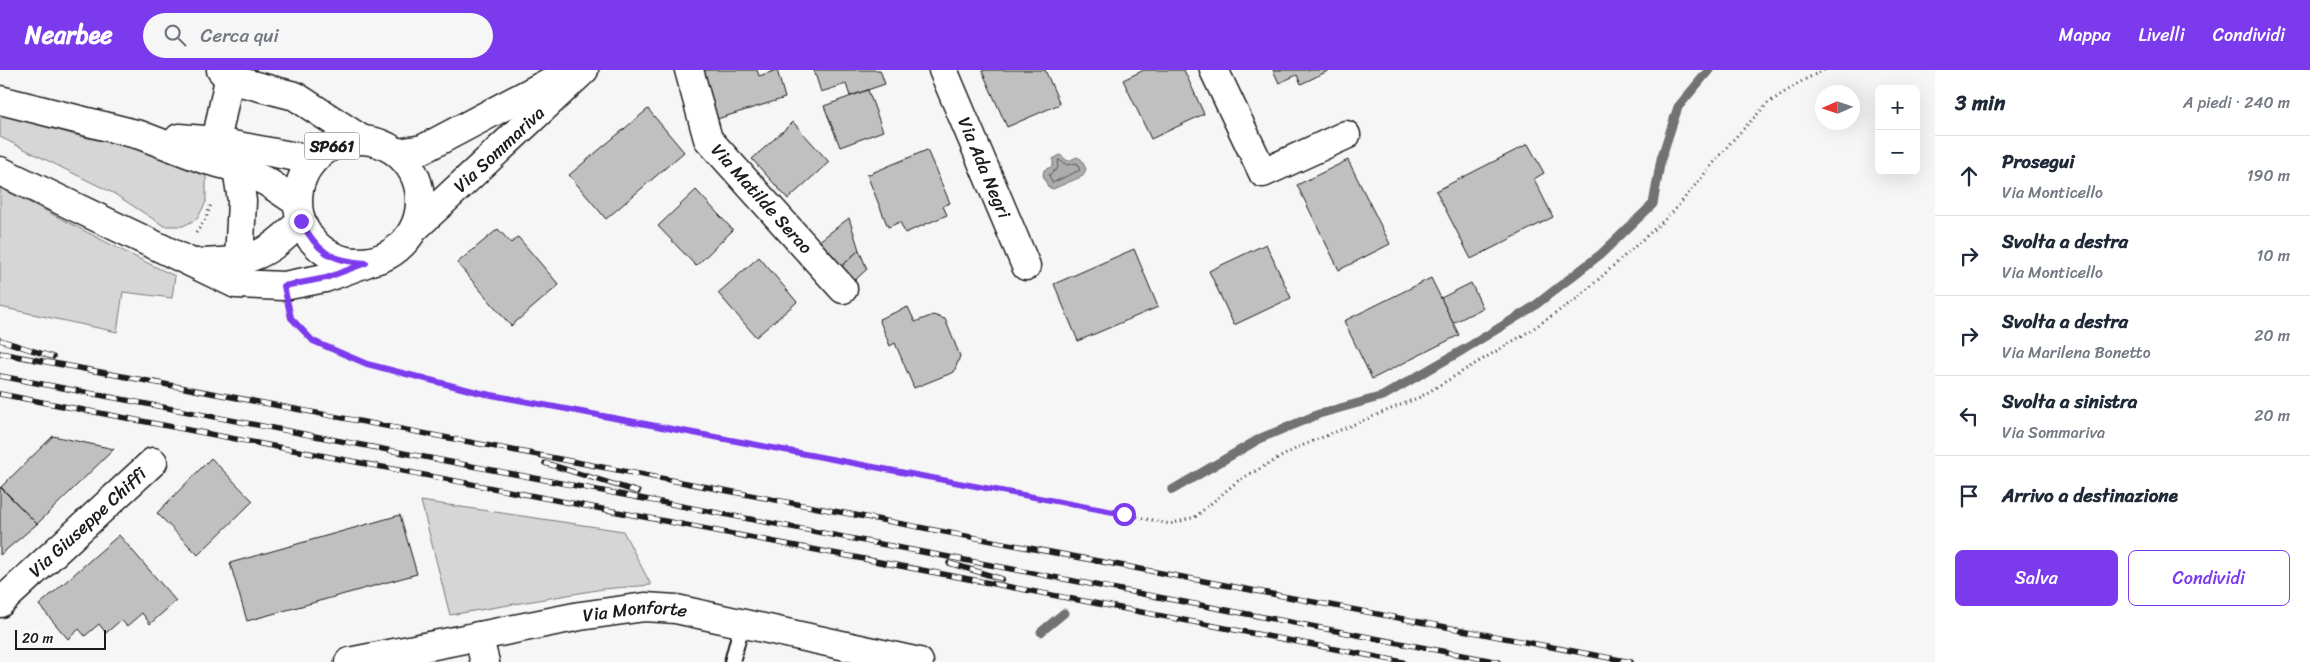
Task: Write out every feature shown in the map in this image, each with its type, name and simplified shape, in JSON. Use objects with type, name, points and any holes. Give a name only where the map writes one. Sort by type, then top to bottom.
[{"type":"street","name":"Via Sommariva","points":[[398,153],[423,149],[573,70]]},
{"type":"street","name":"Via Sommariva","points":[[415,228],[421,208],[420,188],[412,169],[398,153],[381,144],[361,140],[343,142],[327,148],[313,160],[304,173],[299,187],[299,212],[310,240],[326,254],[345,262],[366,263],[386,257],[402,245],[415,228],[584,70]]},
{"type":"street","name":"Via Matilde Serao","points":[[690,70],[708,138],[843,290]]},
{"type":"street","name":"Via Ada Negri","points":[[943,70],[1026,266]]},
{"type":"street","points":[[1214,70],[1263,173],[1346,135]]},
{"type":"street","points":[[216,142],[225,74],[295,96],[361,140]]},
{"type":"street","name":"Via Sommariva","points":[[0,100],[140,135],[203,159],[237,168],[267,182],[299,212]]},
{"type":"street","name":"Via Sommariva","points":[[140,135],[216,142],[313,160]]},
{"type":"street","points":[[237,168],[242,201],[239,261]]},
{"type":"street","points":[[0,171],[236,284],[284,286],[326,278],[366,263]]},
{"type":"street","points":[[190,263],[239,261],[259,255],[280,242],[299,212]]},
{"type":"street","name":"Via Giuseppe Chiffi","points":[[0,602],[153,462]]},
{"type":"street","name":"Via Monforte","points":[[349,662],[536,623],[645,607],[676,609],[919,662]]},
{"type":"street","points":[[478,636],[485,662]]},
{"type":"lane","points":[[732,662],[742,624]]},
{"type":"path","points":[[284,286],[291,318],[313,341],[367,364],[481,393],[1170,524],[1195,517],[1239,480],[1299,447],[1420,397],[1528,332],[1579,297],[1672,213],[1731,142],[1768,103],[1802,80],[1824,70]]},
{"type":"shaded area","points":[[0,114],[83,137],[197,160],[206,177],[206,202],[197,219],[183,226],[164,226],[113,193],[0,137]]},
{"type":"shaded area","points":[[0,188],[175,276],[172,298],[123,292],[117,332],[0,307]]},
{"type":"shaded area","points":[[421,501],[623,531],[651,585],[603,589],[450,615]]},
{"type":"water","points":[[1060,155],[1068,161],[1077,157],[1081,159],[1086,169],[1083,176],[1053,189],[1048,187],[1043,175],[1044,170],[1053,166],[1053,159]]},
{"type":"building","points":[[703,70],[757,70],[759,76],[777,70],[785,98],[717,119]]},
{"type":"building","points":[[814,70],[880,70],[885,84],[850,96],[846,84],[821,92]]},
{"type":"building","points":[[1045,70],[1060,104],[1007,127],[982,71]]},
{"type":"building","points":[[1144,70],[1184,70],[1204,114],[1151,139],[1123,80]]},
{"type":"building","points":[[1273,70],[1330,70],[1301,84],[1297,75],[1279,83]]},
{"type":"building","points":[[868,90],[883,131],[840,147],[824,106]]},
{"type":"building","points":[[648,109],[684,152],[606,219],[569,175]]},
{"type":"building","points":[[793,122],[829,162],[788,199],[752,159]]},
{"type":"building","points":[[1528,144],[1544,173],[1534,179],[1553,217],[1471,259],[1436,191]]},
{"type":"building","points":[[927,150],[950,203],[943,206],[947,215],[905,233],[900,222],[888,227],[867,175]]},
{"type":"building","points":[[1348,160],[1390,244],[1339,270],[1297,185]]},
{"type":"building","points":[[696,190],[733,230],[696,266],[658,226]]},
{"type":"building","points":[[849,218],[859,250],[840,268],[818,242]]},
{"type":"building","points":[[498,229],[511,243],[518,237],[559,285],[511,326],[457,263]]},
{"type":"building","points":[[1266,244],[1291,298],[1234,325],[1209,271]]},
{"type":"building","points":[[1134,249],[1158,307],[1078,341],[1054,284]]},
{"type":"building","points":[[859,250],[867,269],[853,282],[840,268]]},
{"type":"building","points":[[759,257],[797,302],[756,337],[718,293]]},
{"type":"building","points":[[1431,278],[1459,335],[1372,379],[1344,321]]},
{"type":"building","points":[[1471,283],[1483,308],[1453,323],[1441,298]]},
{"type":"building","points":[[908,307],[915,322],[933,315],[945,319],[960,356],[954,372],[914,388],[895,343],[890,346],[879,319]]},
{"type":"building","points":[[53,436],[114,449],[37,524],[1,487]]},
{"type":"building","points":[[211,458],[253,501],[198,555],[157,513]]},
{"type":"building","points":[[0,487],[37,524],[0,555]]},
{"type":"building","points":[[400,515],[417,574],[247,621],[230,563]]},
{"type":"building","points":[[119,535],[176,601],[150,624],[142,613],[127,626],[121,620],[106,633],[99,624],[85,636],[79,629],[68,639],[39,605]]},
{"type":"waterway","points":[[1172,490],[1261,438],[1319,414],[1383,396],[1533,307],[1601,254],[1653,204],[1661,159],[1678,107],[1709,70]]},
{"type":"waterway","points":[[1041,632],[1064,613]]},
{"type":"railway","points":[[0,340],[53,357]]},
{"type":"railway","points":[[0,353],[1631,662]]},
{"type":"railway","points":[[0,376],[1499,662]]},
{"type":"railway","points":[[0,394],[1403,662]]},
{"type":"railway","points":[[545,463],[638,492]]},
{"type":"railway","points":[[949,563],[1002,579]]},
{"type":"route","points":[[301,221],[310,240],[326,254],[345,262],[366,263],[326,278],[284,286],[291,318],[313,341],[367,364],[481,393],[1124,514]]}]
